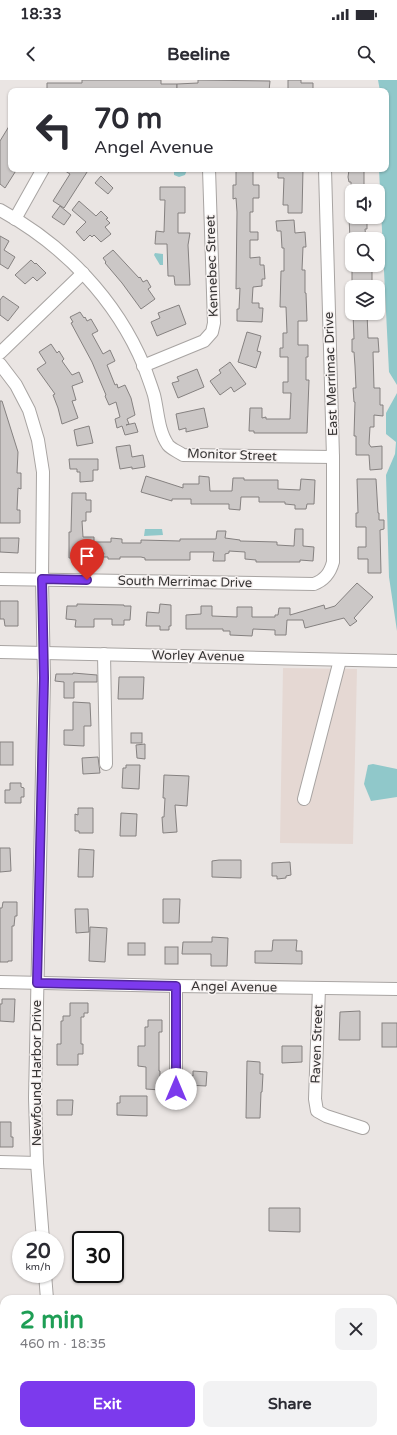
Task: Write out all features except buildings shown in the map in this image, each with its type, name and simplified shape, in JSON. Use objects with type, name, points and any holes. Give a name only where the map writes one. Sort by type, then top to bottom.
[{"type":"street","points":[[15,219],[41,172]]},
{"type":"street","name":"Kennebec Street","points":[[143,366],[204,341],[212,332],[214,323],[209,172]]},
{"type":"street","name":"East Merrimac Drive","points":[[325,172],[333,457],[332,562],[331,571],[326,577]]},
{"type":"street","name":"Monitor Street","points":[[0,210],[53,244],[105,297],[126,331],[143,366],[153,393],[161,430],[168,445],[183,455],[333,457]]},
{"type":"street","points":[[0,353],[83,273]]},
{"type":"street","name":"Newfound Harbor Drive","points":[[0,364],[16,385],[29,410],[40,450],[43,472],[43,653],[35,1098],[37,1163],[42,1231]]},
{"type":"street","name":"South Merrimac Drive","points":[[0,579],[314,584],[320,582],[326,577]]},
{"type":"street","name":"Worley Avenue","points":[[0,652],[397,661]]},
{"type":"street","points":[[104,654],[106,764]]},
{"type":"street","points":[[304,799],[340,660]]},
{"type":"street","name":"Angel Avenue","points":[[0,982],[397,989]]},
{"type":"street","points":[[176,986],[176,1103]]},
{"type":"street","name":"Raven Street","points":[[319,988],[315,1099],[317,1111],[326,1116],[362,1128]]},
{"type":"street","points":[[0,1162],[37,1163]]},
{"type":"street","points":[[46,1283],[47,1295]]},
{"type":"shaded area","points":[[283,668],[357,669],[353,844],[280,843]]},
{"type":"water","points":[[378,80],[397,80],[397,385],[389,372],[384,272],[385,232],[382,232],[382,224],[385,224],[385,184],[380,184],[379,172],[389,172],[389,88],[379,88]]},
{"type":"water","points":[[174,172],[186,172],[185,175],[179,177],[174,175]]},
{"type":"water","points":[[155,253],[163,254],[163,265],[160,265],[154,255]]},
{"type":"water","points":[[397,393],[397,631],[389,577],[386,475],[395,454],[396,442],[386,434],[386,413]]},
{"type":"water","points":[[145,529],[162,529],[163,535],[144,536]]},
{"type":"water","points":[[373,764],[397,769],[397,797],[371,801],[364,784],[368,765]]},
{"type":"route","points":[[87,580],[42,579],[44,678],[37,983],[176,986],[176,1089]]}]
